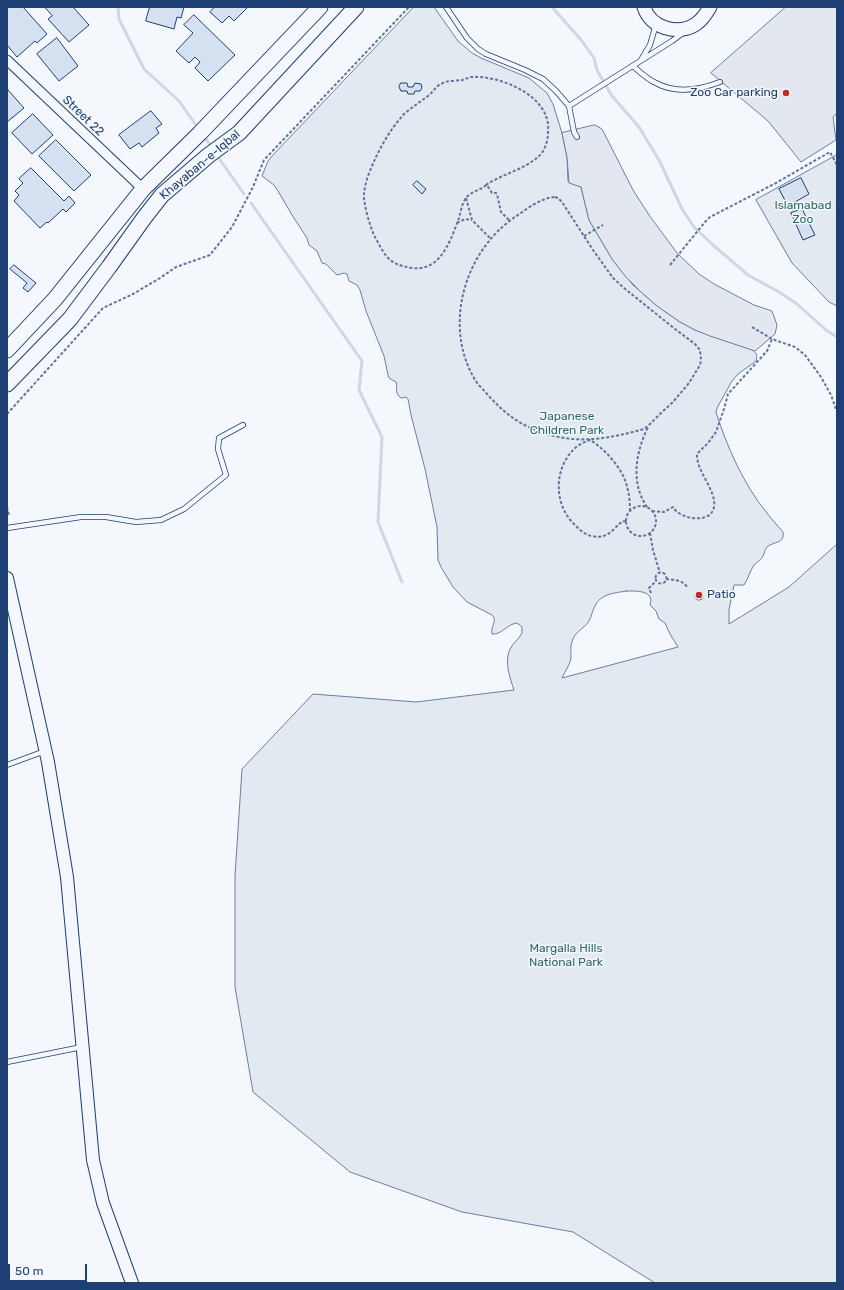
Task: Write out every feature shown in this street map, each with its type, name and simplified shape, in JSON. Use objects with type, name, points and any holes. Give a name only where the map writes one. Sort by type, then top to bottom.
[{"type":"main road","name":"Khayaban-e-Iqbal","points":[[7,350],[55,299],[143,189],[200,133],[320,7]]},
{"type":"main road","name":"Khayaban-e-Iqbal","points":[[7,384],[70,319],[162,194],[209,155],[239,133],[356,7]]},
{"type":"main road","points":[[644,7],[645,11],[656,23],[663,27],[675,30],[689,28],[702,19],[710,7]]},
{"type":"street","name":"Street 22","points":[[7,60],[143,189]]},
{"type":"street","points":[[7,578],[45,752],[67,877],[93,1160],[103,1203],[132,1283]]},
{"type":"lane","points":[[446,7],[467,38],[478,49],[543,79],[556,91],[570,106],[574,132],[577,138]]},
{"type":"lane","points":[[640,61],[650,45],[656,23]]},
{"type":"lane","points":[[570,106],[672,42],[689,28]]},
{"type":"lane","points":[[633,66],[655,83],[678,90],[706,87],[720,82]]},
{"type":"lane","points":[[7,528],[81,517],[106,517],[136,522],[161,520],[184,509],[226,474],[218,449],[219,438],[243,425]]},
{"type":"lane","points":[[7,765],[45,752]]},
{"type":"lane","points":[[7,1062],[82,1046]]},
{"type":"path","points":[[7,414],[103,308],[147,286],[176,267],[210,255],[232,227],[253,187],[264,160],[410,7]]},
{"type":"path","points":[[471,77],[510,84],[520,88],[529,95],[539,104],[545,114],[549,126],[547,141],[542,152],[537,158],[524,166],[494,180],[486,186],[472,192],[466,198],[450,243],[445,251],[434,262],[428,266],[420,268],[407,267],[391,261],[384,254],[373,233],[364,198],[366,183],[374,161],[393,128],[404,115],[429,96],[442,83],[471,77]]},
{"type":"path","points":[[670,265],[710,217],[776,183],[830,152],[837,165]]},
{"type":"path","points":[[486,186],[492,193],[497,194],[501,212],[510,221]]},
{"type":"path","points":[[466,198],[472,220],[490,238]]},
{"type":"path","points":[[558,198],[584,236],[617,282],[695,344],[700,350],[701,360],[694,376],[681,394],[644,429],[628,434],[590,440],[545,433],[515,420],[497,406],[472,376],[462,345],[460,325],[465,285],[474,266],[490,238],[510,221],[543,200],[558,198]]},
{"type":"path","points":[[456,224],[465,219],[472,220]]},
{"type":"path","points":[[584,236],[603,225]]},
{"type":"path","points":[[752,326],[772,339],[791,345],[805,355],[821,377],[831,395],[837,412]]},
{"type":"path","points":[[652,511],[664,512],[673,507],[678,513],[696,518],[706,517],[712,512],[714,506],[713,498],[698,462],[697,454],[716,432],[728,394],[767,351],[772,339]]},
{"type":"path","points":[[648,426],[641,442],[636,471],[638,487],[645,504],[655,515],[656,525],[650,533],[642,536],[633,534],[629,530],[626,522],[626,518],[630,511],[638,506],[648,508]]},
{"type":"path","points":[[590,440],[607,454],[624,477],[629,494],[630,511]]},
{"type":"path","points":[[590,440],[575,448],[563,466],[559,488],[563,508],[568,517],[578,528],[583,533],[591,536],[599,537],[607,535],[616,529],[621,522],[626,522]]},
{"type":"path","points":[[7,506],[9,515]]},
{"type":"path","points":[[650,533],[653,550],[660,573]]},
{"type":"path","points":[[660,573],[665,574],[666,579]]},
{"type":"path","points":[[651,593],[649,588],[656,581],[656,576],[660,573]]},
{"type":"path","points":[[656,581],[662,583],[665,582],[666,579]]},
{"type":"path","points":[[666,579],[681,581],[687,587]]},
{"type":"green space","name":"Margalla Hills National Park","points":[[414,7],[434,7],[458,41],[472,53],[529,78],[547,93],[553,104],[562,133],[567,157],[568,181],[581,187],[589,220],[612,259],[633,285],[657,306],[680,322],[695,330],[751,349],[756,354],[756,361],[738,374],[732,381],[716,412],[731,452],[751,491],[783,532],[783,536],[781,540],[766,548],[764,555],[754,565],[744,585],[734,585],[729,610],[729,624],[789,587],[837,544],[837,1283],[655,1283],[573,1232],[462,1212],[350,1172],[253,1092],[235,987],[235,876],[242,769],[313,694],[416,702],[514,690],[508,670],[508,654],[522,633],[522,627],[517,623],[510,625],[499,633],[492,634],[494,617],[467,602],[453,587],[441,567],[438,560],[437,527],[408,399],[406,397],[401,398],[399,396],[396,382],[389,378],[384,356],[357,285],[349,281],[347,274],[344,273],[337,275],[326,264],[322,263],[317,251],[309,245],[307,238],[274,185],[262,176],[268,161]],"holes":[[[627,591],[640,591],[650,596],[650,605],[656,611],[659,619],[665,623],[678,647],[562,678],[569,666],[572,641],[576,634],[589,621],[597,602],[608,595]]]},
{"type":"green space","name":"Islamabad Zoo","points":[[837,155],[837,306],[829,302],[792,263],[756,200]]},
{"type":"shaded area","name":"Zoo Car parking","points":[[786,7],[837,7],[837,113],[833,117],[836,140],[801,162],[768,121],[711,73]]},
{"type":"shaded area","points":[[595,125],[602,129],[633,190],[677,253],[699,274],[714,284],[754,305],[772,311],[777,325],[775,334],[755,351],[710,336],[680,322],[657,306],[641,292],[625,276],[612,259],[589,220],[581,187],[569,183],[567,157],[562,133]]},
{"type":"building","points":[[8,7],[23,7],[47,34],[37,43],[35,41],[17,57],[7,45]]},
{"type":"building","points":[[45,7],[73,7],[89,25],[69,42],[48,19],[52,16]]},
{"type":"building","points":[[150,7],[184,7],[181,18],[177,17],[174,29],[146,21]]},
{"type":"building","points":[[215,7],[247,8],[234,21],[229,16],[222,23],[210,12]]},
{"type":"building","points":[[194,15],[235,55],[208,81],[195,68],[200,62],[195,57],[189,63],[176,51],[193,33],[184,25]]},
{"type":"building","points":[[57,38],[78,66],[59,81],[37,54]]},
{"type":"building","points":[[401,83],[407,83],[408,87],[413,87],[415,83],[421,84],[422,88],[420,91],[415,91],[414,94],[408,94],[407,91],[401,91],[399,87]]},
{"type":"building","points":[[8,90],[24,108],[7,122],[7,91]]},
{"type":"building","points":[[151,111],[162,124],[156,128],[159,133],[142,147],[139,143],[130,149],[119,135]]},
{"type":"building","points":[[33,114],[53,135],[32,154],[12,133]]},
{"type":"building","points":[[56,140],[91,175],[74,191],[39,156]]},
{"type":"building","points":[[31,168],[64,201],[69,196],[75,203],[66,212],[63,209],[48,223],[47,222],[40,228],[14,201],[19,195],[15,191],[23,183],[19,179]]},
{"type":"building","points":[[801,178],[809,194],[788,206],[779,189]]},
{"type":"building","points":[[417,181],[426,189],[422,194],[413,185]]},
{"type":"building","points":[[802,209],[815,235],[803,240],[791,213]]},
{"type":"building","points":[[14,265],[36,283],[28,292],[23,288],[27,283],[10,269]]},
{"type":"building","name":"Patio","points":[[697,592],[701,592],[703,596],[701,600],[697,600],[695,598],[695,594]]},
{"type":"waterway","points":[[118,7],[119,19],[144,69],[179,101],[198,128]]},
{"type":"waterway","points":[[552,7],[582,41],[594,58],[597,70],[612,96],[639,127],[659,160],[682,209],[694,227],[748,275],[797,304],[826,330],[837,337]]},
{"type":"waterway","points":[[204,136],[212,148]]},
{"type":"waterway","points":[[216,154],[244,194]]},
{"type":"waterway","points":[[251,203],[362,361],[359,390],[382,437],[378,522],[402,582]]},
{"type":"place","name":"Zoo Car parking","points":[[786,93]]},
{"type":"place","name":"Patio","points":[[699,595]]},
{"type":"park label","name":"Japanese Children Park","points":[[567,424]]}]
